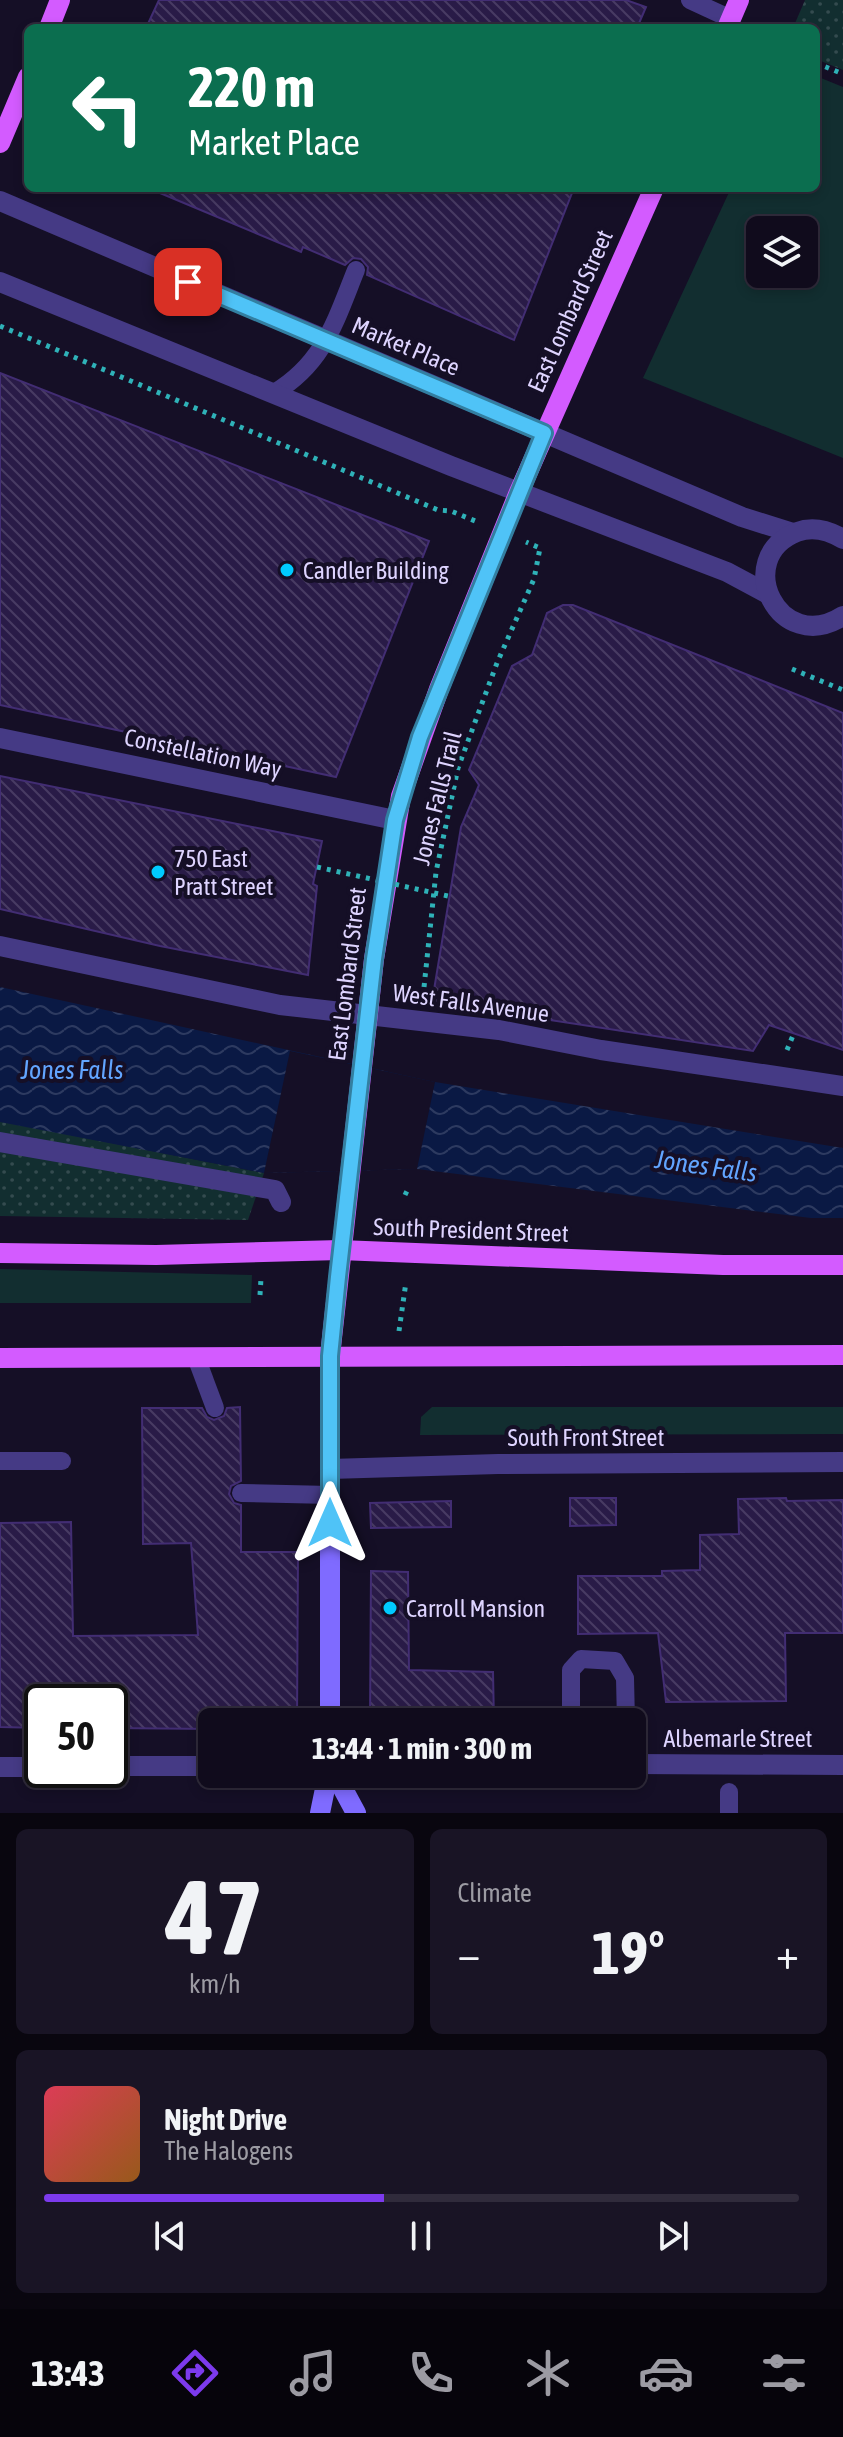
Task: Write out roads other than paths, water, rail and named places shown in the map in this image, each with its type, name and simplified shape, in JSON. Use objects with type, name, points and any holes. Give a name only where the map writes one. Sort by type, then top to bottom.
[{"type":"main road","points":[[51,24],[60,0]]},
{"type":"main road","points":[[0,143],[24,86]]},
{"type":"main road","name":"East Lombard Street","points":[[330,1708],[330,1356],[348,1171],[395,820],[420,737],[519,492],[652,192]]},
{"type":"main road","name":"South President Street","points":[[0,1253],[156,1255],[340,1250],[709,1265],[843,1265]]},
{"type":"main road","points":[[0,1358],[843,1355]]},
{"type":"main road","points":[[320,1813],[325,1788]]},
{"type":"main road","points":[[343,1788],[356,1813]]},
{"type":"street","name":"Market Place","points":[[0,201],[742,517],[793,533],[821,529],[843,539]]},
{"type":"street","points":[[0,282],[519,492],[727,572],[768,594]]},
{"type":"street","points":[[793,533],[772,552],[765,580],[768,594],[782,615],[806,626],[820,626],[843,616]]},
{"type":"street","name":"Constellation Way","points":[[0,738],[395,820]]},
{"type":"street","name":"West Falls Avenue","points":[[0,946],[280,1005],[499,1030],[601,1050],[843,1086]]},
{"type":"street","points":[[0,1142],[275,1190],[281,1202]]},
{"type":"street","name":"South Front Street","points":[[330,1469],[498,1464],[843,1462]]},
{"type":"street","name":"Albemarle Street","points":[[646,1764],[843,1765]]},
{"type":"street","points":[[128,1766],[198,1766]]},
{"type":"street","points":[[0,1767],[24,1767]]},
{"type":"lane","points":[[690,0],[732,16]]},
{"type":"lane","points":[[274,393],[313,363],[326,341],[356,270]]},
{"type":"lane","points":[[196,1357],[215,1408]]},
{"type":"lane","points":[[0,1461],[62,1461]]},
{"type":"lane","points":[[241,1493],[330,1495]]},
{"type":"lane","points":[[571,1708],[571,1670],[581,1659],[615,1661],[625,1678],[626,1708]]},
{"type":"lane","points":[[729,1792],[729,1813]]},
{"type":"water","name":"Jones Falls","points":[[0,987],[435,1082],[843,1148],[843,1218],[811,1218],[417,1169],[264,1173],[0,1122]]},
{"type":"place","name":"Candler Building","points":[[287,570]]},
{"type":"place","name":"750 East Pratt Street","points":[[158,872]]},
{"type":"place","name":"Carroll Mansion","points":[[390,1608]]}]
